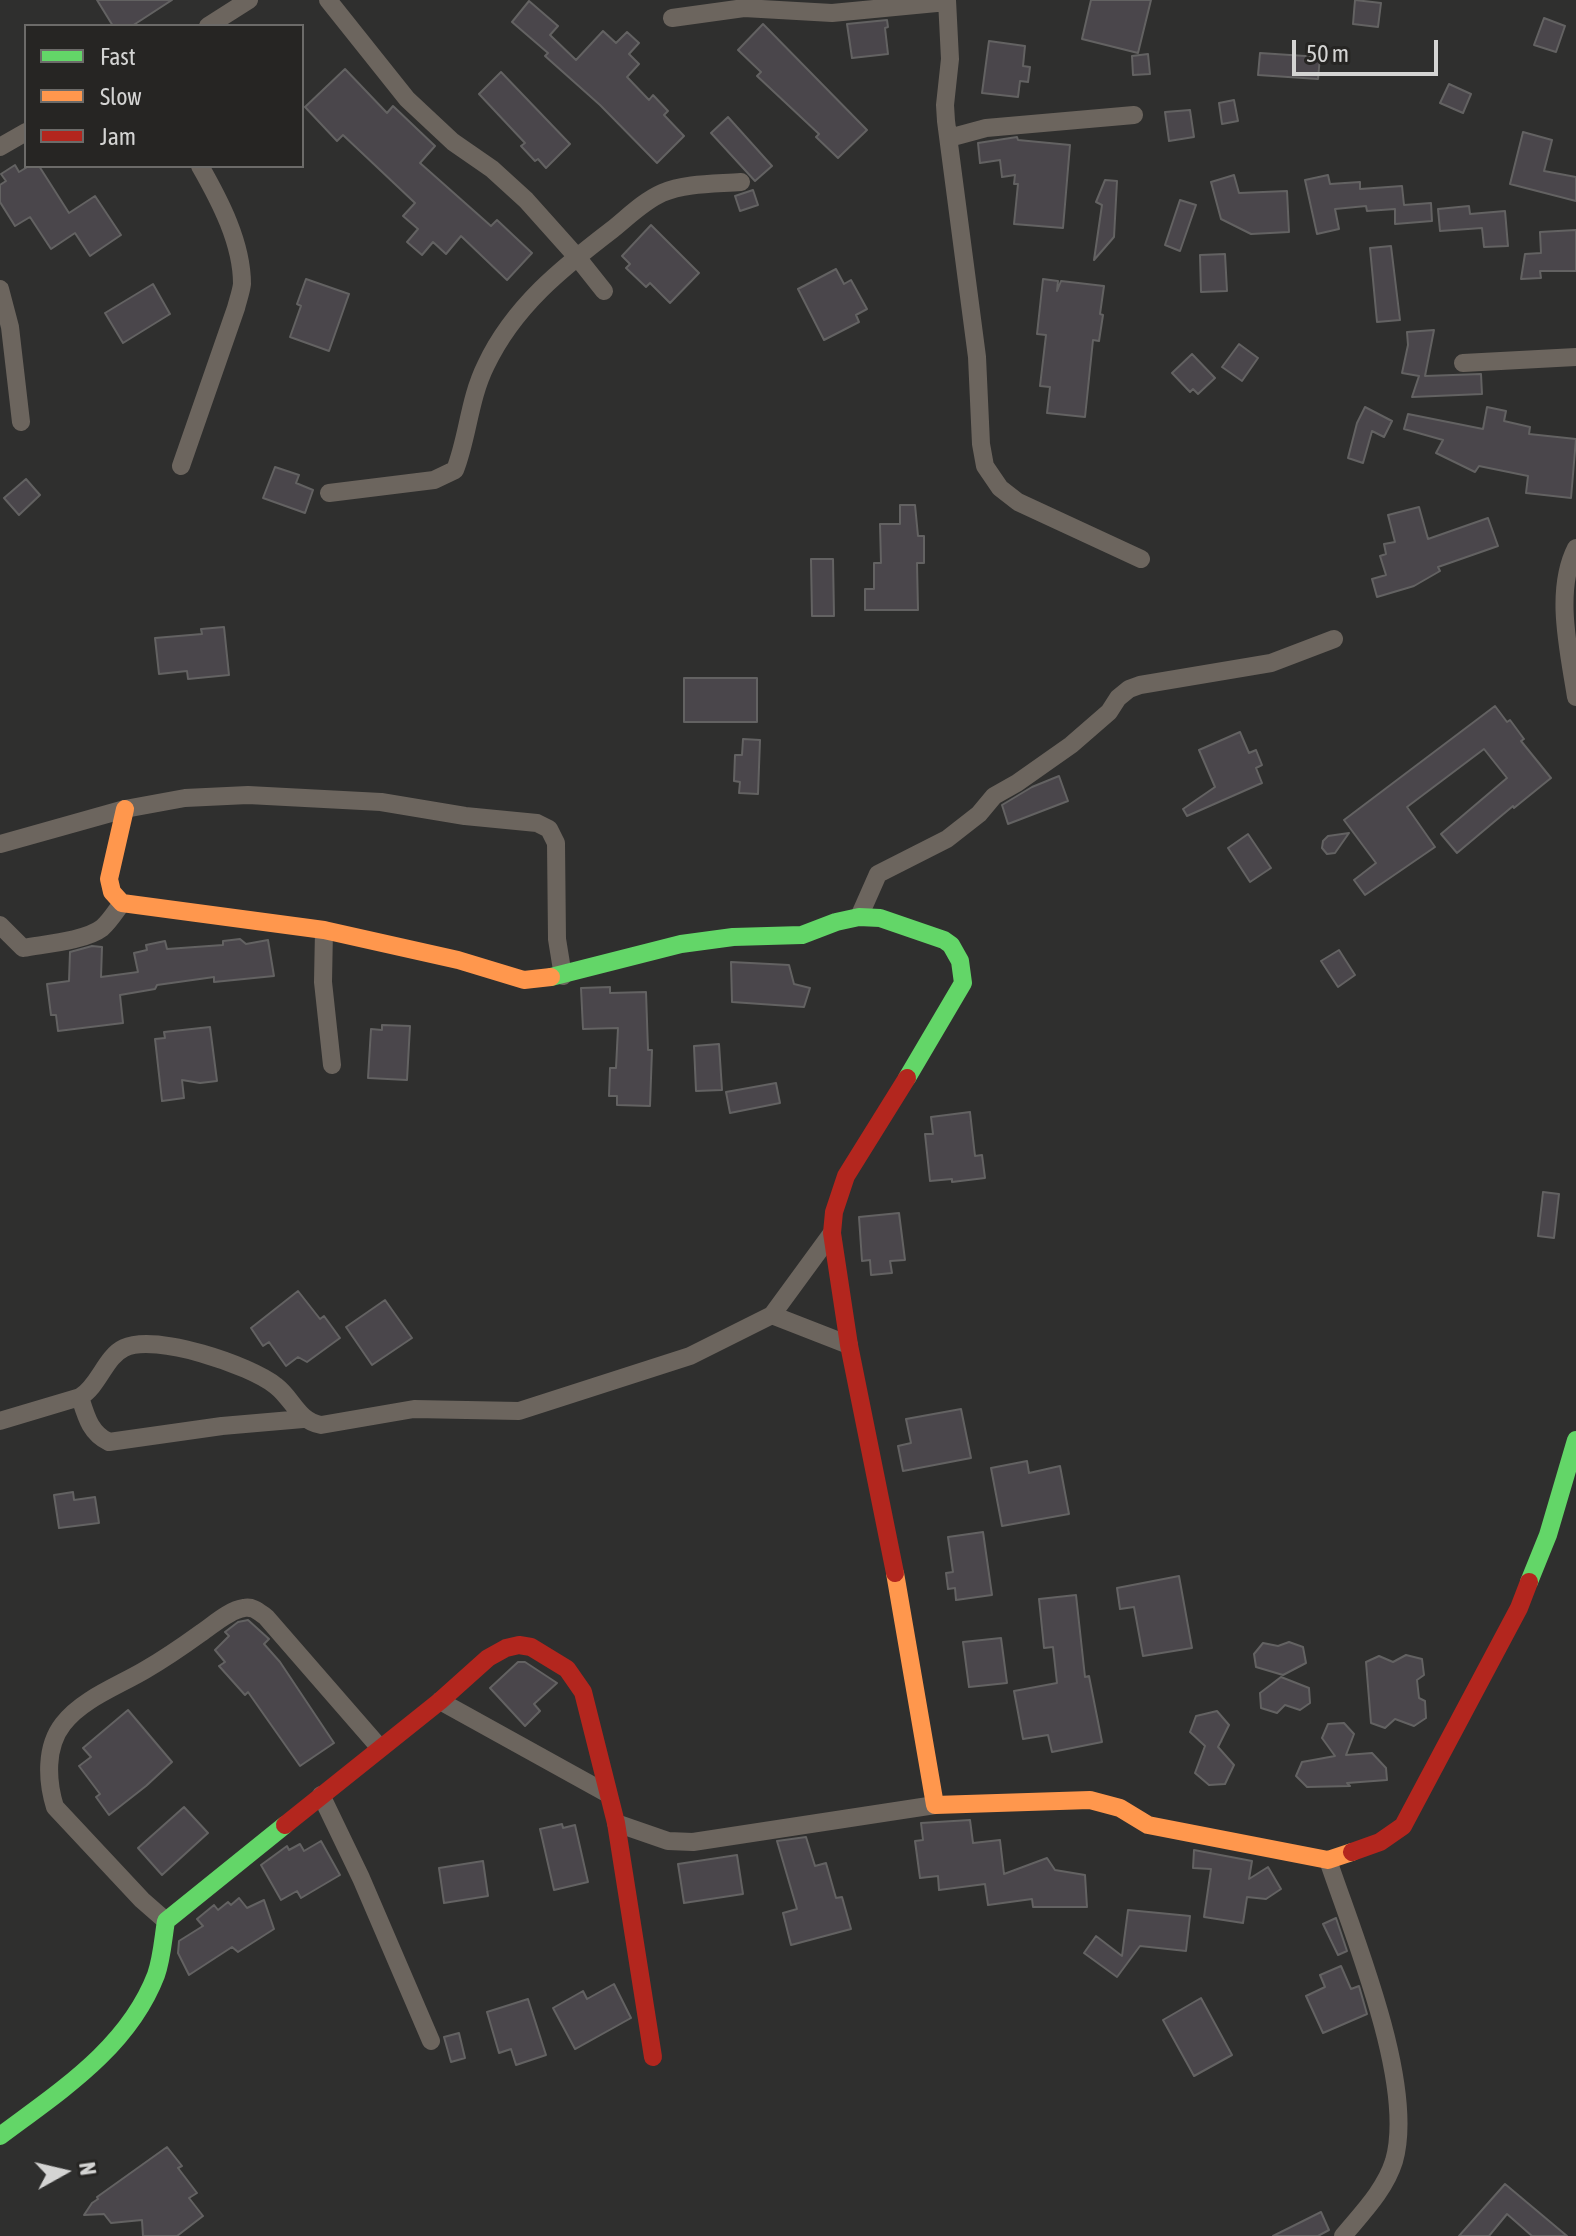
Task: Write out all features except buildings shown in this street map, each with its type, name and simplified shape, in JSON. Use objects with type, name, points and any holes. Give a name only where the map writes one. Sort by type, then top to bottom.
[{"type":"street","points":[[211,24],[249,0]]},
{"type":"street","points":[[328,0],[407,99],[453,142],[492,169],[526,200],[604,291]]},
{"type":"street","points":[[672,18],[744,8],[832,13],[947,1],[950,59],[945,105],[977,357],[985,466],[1000,488],[1018,502],[1141,559]]},
{"type":"street","points":[[949,138],[986,128],[1134,115]]},
{"type":"street","points":[[0,147],[24,133]]},
{"type":"street","points":[[181,466],[242,285],[238,254],[229,225],[201,168]]},
{"type":"street","points":[[329,493],[434,480],[455,470],[474,394],[485,366],[508,324],[530,300],[577,257],[646,202],[664,192],[741,182]]},
{"type":"street","points":[[0,289],[21,422]]},
{"type":"street","points":[[1463,363],[1576,357]]},
{"type":"street","points":[[1576,548],[1567,577],[1566,609],[1576,697]]},
{"type":"street","points":[[859,917],[878,874],[947,839],[979,814],[994,796],[1071,745],[1109,712],[1129,689],[1271,663],[1334,639]]},
{"type":"street","points":[[0,844],[125,809],[185,798],[248,795],[381,802],[545,826],[554,835],[556,843],[557,939],[563,976]]},
{"type":"street","points":[[125,809],[109,879],[112,892],[122,903],[324,930],[458,960],[524,980],[563,976],[681,944],[733,937],[802,935],[859,917],[880,918],[944,940],[956,951],[963,983],[846,1176],[834,1212],[832,1233],[849,1345],[890,1547],[935,1805]]},
{"type":"street","points":[[0,925],[23,948],[88,935],[101,929],[122,903]]},
{"type":"street","points":[[324,930],[323,982],[332,1065]]},
{"type":"street","points":[[80,1397],[89,1424],[99,1438],[109,1442],[222,1426],[303,1419],[321,1425],[414,1409],[519,1411],[690,1356],[772,1315],[832,1233]]},
{"type":"street","points":[[772,1315],[849,1345]]},
{"type":"street","points":[[0,1421],[80,1397],[89,1392],[120,1349],[145,1342],[224,1361],[262,1378],[276,1386],[303,1419]]},
{"type":"street","points":[[616,1823],[668,1841],[693,1842],[935,1805],[1090,1800],[1120,1808],[1148,1825],[1328,1860],[1380,1842],[1403,1826],[1412,1812],[1519,1608],[1548,1535],[1576,1440]]},
{"type":"street","points":[[166,1921],[142,1900],[55,1807],[50,1791],[49,1769],[54,1739],[63,1723],[79,1708],[244,1608],[256,1610],[266,1617],[380,1748]]},
{"type":"street","points":[[0,2136],[101,2058],[128,2029],[156,1975],[166,1921],[440,1701],[488,1658],[519,1645],[531,1647],[567,1669],[583,1692],[616,1823],[653,2057]]},
{"type":"street","points":[[440,1701],[608,1794]]},
{"type":"street","points":[[321,1795],[361,1878],[431,2041]]},
{"type":"street","points":[[1328,1860],[1385,2030],[1397,2105],[1397,2135],[1389,2173],[1383,2187],[1343,2236]]},
{"type":"traffic: fast","points":[[551,977],[681,944],[733,937],[802,935],[836,922],[859,917],[880,918],[944,940],[951,945],[960,961],[963,983],[907,1078]]},
{"type":"traffic: fast","points":[[1529,1582],[1548,1535],[1576,1440]]},
{"type":"traffic: fast","points":[[0,2136],[90,2066],[128,2025],[156,1975],[166,1921],[285,1825]]},
{"type":"traffic: slow","points":[[125,809],[109,879],[112,892],[122,903],[324,930],[458,960],[524,980],[551,977]]},
{"type":"traffic: slow","points":[[895,1573],[935,1805],[1090,1800],[1120,1808],[1148,1825],[1328,1860],[1352,1852]]},
{"type":"traffic: jam","points":[[895,1573],[849,1345],[832,1233],[834,1212],[846,1176],[907,1078]]},
{"type":"traffic: jam","points":[[1352,1852],[1380,1842],[1403,1826],[1519,1608],[1529,1582]]},
{"type":"traffic: jam","points":[[285,1825],[440,1701],[488,1658],[506,1648],[519,1645],[531,1647],[567,1669],[583,1692],[616,1823],[653,2057]]}]
